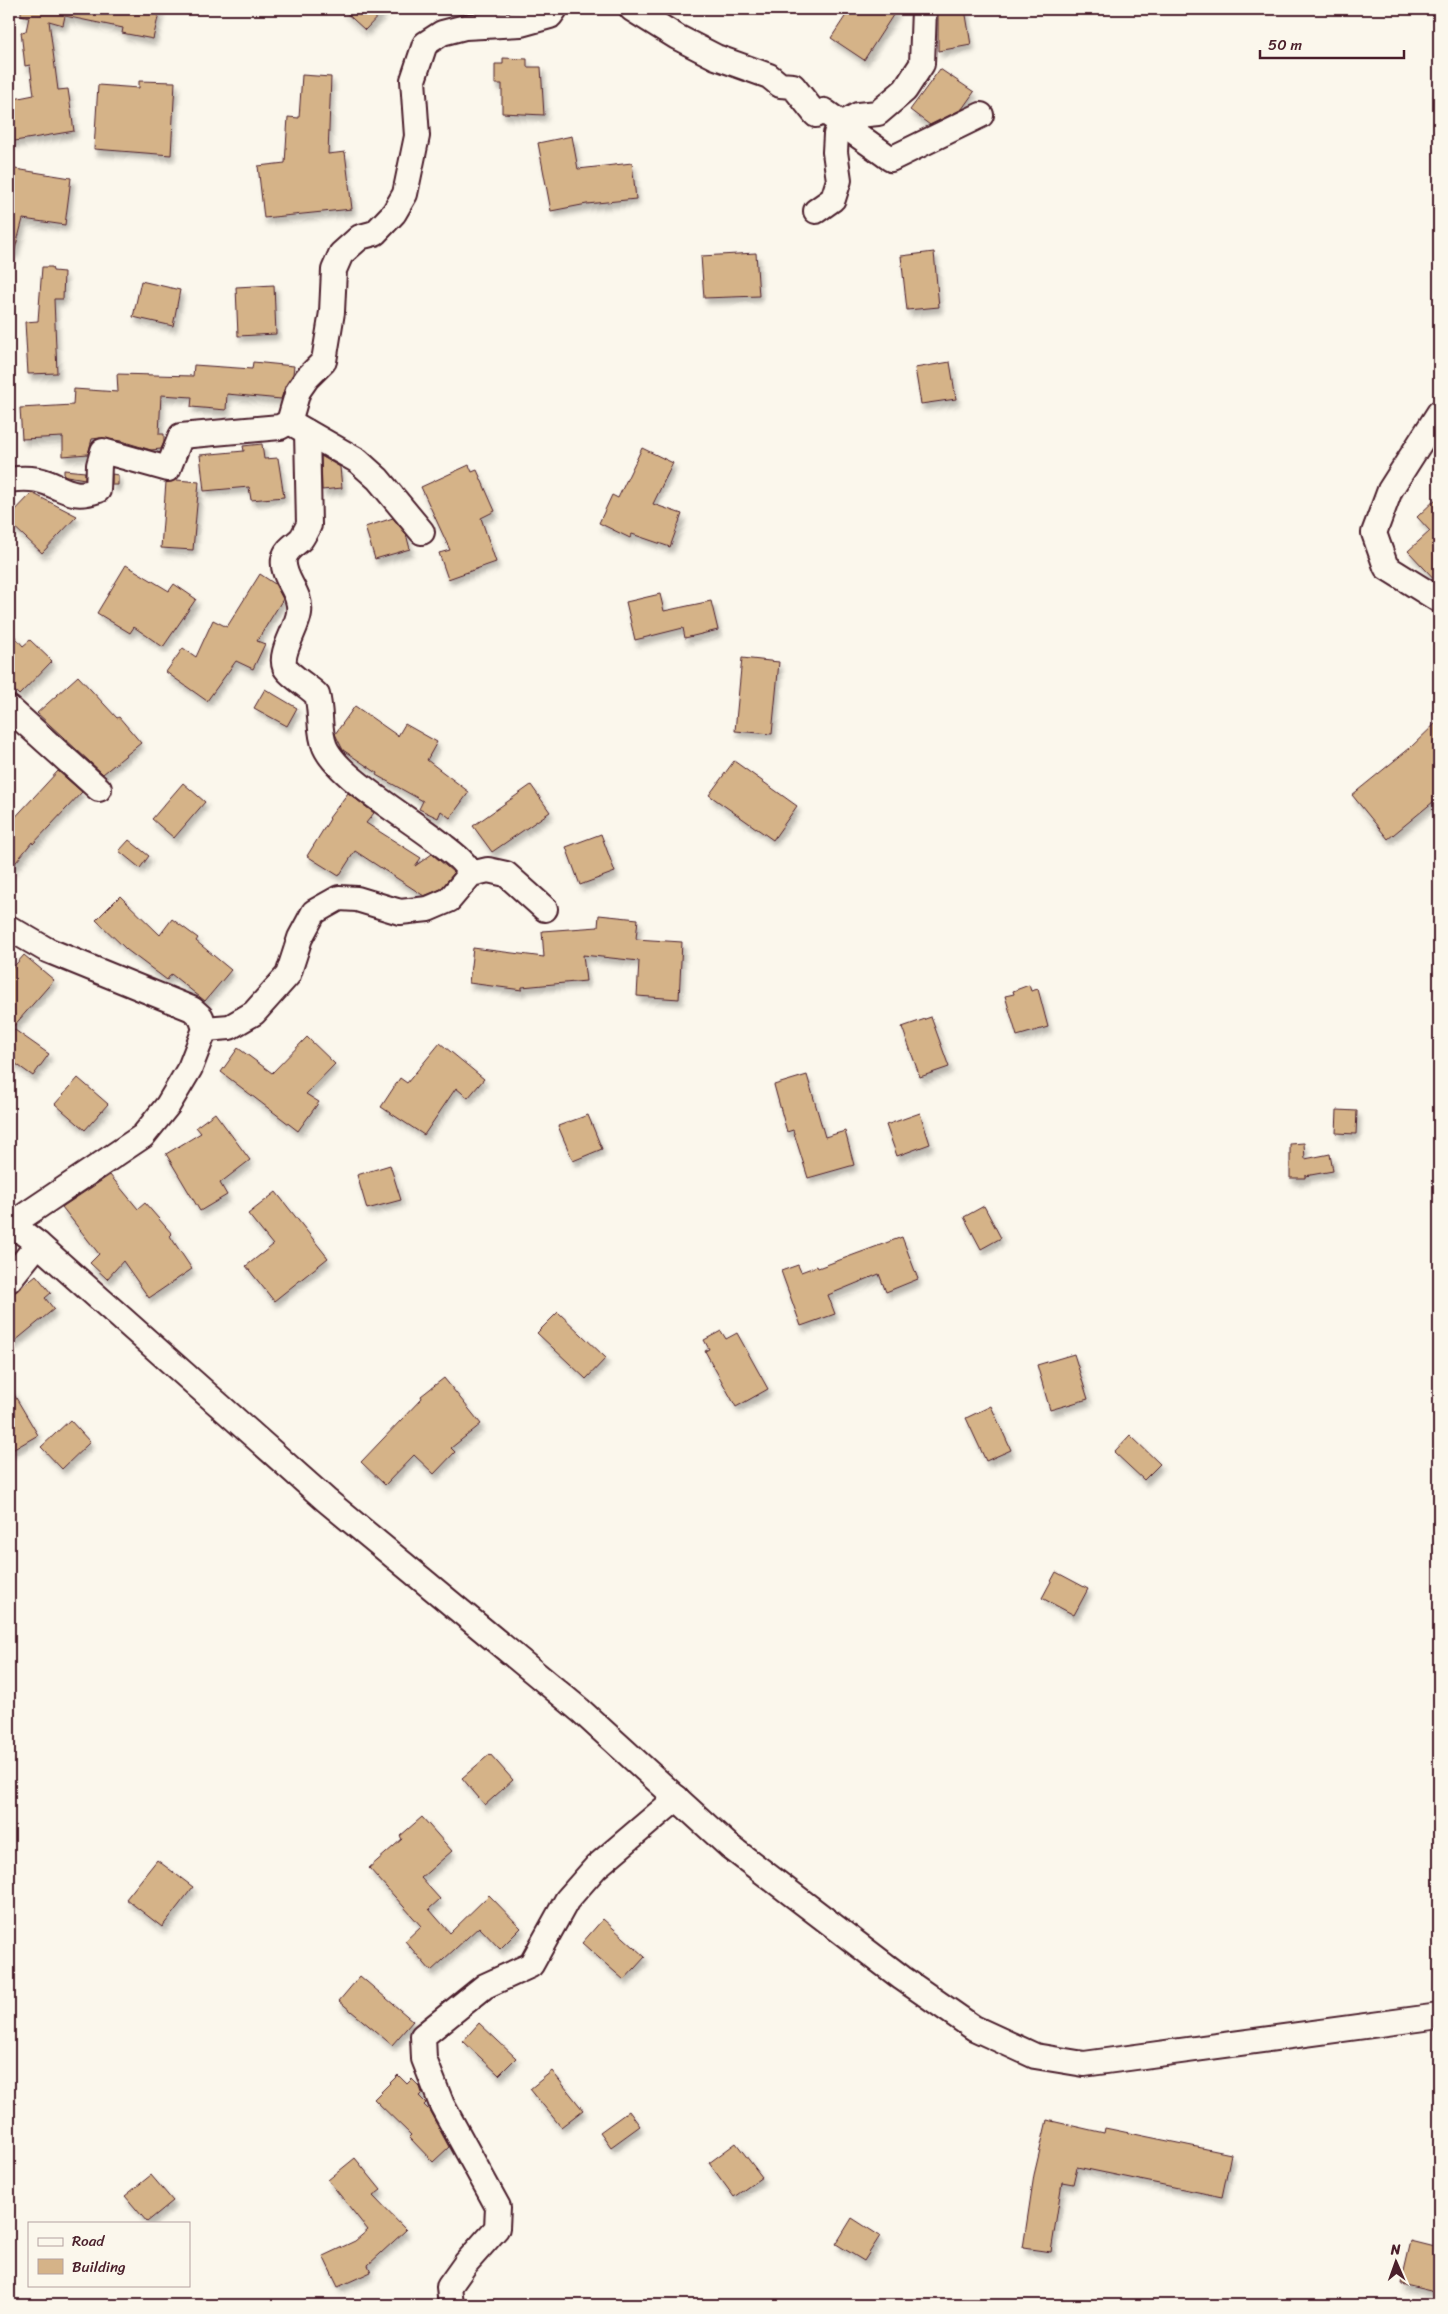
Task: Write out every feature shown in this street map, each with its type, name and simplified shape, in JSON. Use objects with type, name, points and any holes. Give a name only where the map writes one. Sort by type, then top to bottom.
[{"type":"street","points":[[470,874],[467,865],[433,837],[371,793],[337,764],[325,747],[317,695],[286,670],[284,653],[299,614],[300,603],[298,594],[286,572],[284,560],[286,552],[302,538],[309,525],[298,427],[298,391],[307,378],[324,361],[332,312],[334,270],[341,254],[360,237],[374,233],[394,213],[405,194],[417,136],[414,80],[425,44],[442,33],[465,27],[521,24],[550,16],[554,9]]},
{"type":"street","points":[[632,9],[677,37],[716,57],[769,76],[780,85],[793,86],[816,115],[824,111],[891,159],[982,115]]},
{"type":"street","points":[[816,211],[833,199],[839,180],[835,152],[836,134],[842,124],[858,116],[878,114],[905,90],[922,64],[924,9]]},
{"type":"street","points":[[1439,413],[1390,490],[1374,533],[1386,567],[1439,600]]},
{"type":"street","points":[[9,480],[24,478],[47,483],[67,493],[89,493],[98,490],[99,465],[103,451],[168,469],[181,436],[298,427],[358,461],[378,478],[422,532]]},
{"type":"street","points":[[9,708],[99,789]]},
{"type":"street","points":[[205,1030],[230,1027],[254,1013],[288,974],[300,938],[314,912],[339,898],[357,899],[400,912],[428,909],[449,900],[470,874],[488,870],[506,874],[545,909]]},
{"type":"street","points":[[9,928],[47,950],[192,1009],[201,1018],[205,1030],[190,1068],[168,1105],[143,1136],[10,1223],[38,1244],[326,1500],[581,1711],[729,1846],[902,1978],[974,2028],[1035,2056],[1084,2064],[1439,2016]]},
{"type":"street","points":[[9,1280],[38,1244]]},
{"type":"street","points":[[451,2305],[449,2287],[466,2263],[497,2228],[498,2208],[442,2105],[424,2059],[424,2036],[486,1986],[531,1965],[567,1900],[596,1867],[678,1798]]},
{"type":"building","points":[[21,9],[160,9],[153,39],[122,33],[123,28],[65,16],[63,25],[49,21],[58,90],[68,89],[74,131],[9,142],[9,100],[34,95],[30,65],[25,66],[21,32],[26,31],[29,17],[21,15]]},
{"type":"building","points":[[342,9],[385,9],[365,30]]},
{"type":"building","points":[[850,9],[897,9],[864,60],[831,38]]},
{"type":"building","points":[[938,9],[965,9],[971,45],[938,51]]},
{"type":"building","points":[[503,58],[527,59],[527,67],[541,67],[544,115],[502,113],[502,84],[495,84],[495,64],[503,64]]},
{"type":"building","points":[[940,69],[974,92],[962,109],[930,125],[910,110]]},
{"type":"building","points":[[302,75],[331,77],[328,154],[345,152],[352,209],[264,218],[258,166],[285,163],[288,117],[299,118]]},
{"type":"building","points":[[139,81],[175,82],[171,155],[94,149],[98,85],[139,88]]},
{"type":"building","points":[[572,136],[578,169],[632,163],[636,199],[587,204],[551,211],[538,143]]},
{"type":"building","points":[[9,168],[71,178],[65,225],[23,219],[14,253],[9,252]]},
{"type":"building","points":[[934,252],[939,307],[907,310],[901,256]]},
{"type":"building","points":[[756,253],[759,296],[704,298],[701,256]]},
{"type":"building","points":[[42,267],[52,267],[53,271],[64,272],[63,299],[54,299],[57,373],[28,374],[25,322],[38,321]]},
{"type":"building","points":[[141,281],[180,290],[173,326],[133,317]]},
{"type":"building","points":[[274,285],[276,334],[238,336],[236,287]]},
{"type":"building","points":[[253,362],[294,366],[293,374],[285,387],[281,399],[227,394],[226,410],[191,407],[192,397],[161,395],[159,434],[164,434],[164,442],[161,449],[151,450],[121,441],[100,438],[92,439],[88,454],[63,456],[63,437],[22,439],[20,408],[73,405],[74,389],[118,392],[117,374],[193,376],[194,365],[252,369]]},
{"type":"building","points":[[950,362],[956,399],[921,404],[915,368]]},
{"type":"building","points":[[262,444],[264,459],[278,458],[284,497],[251,500],[249,487],[204,491],[200,455],[244,451],[243,446]]},
{"type":"building","points":[[642,448],[673,463],[653,504],[682,514],[670,547],[632,534],[630,538],[599,523],[612,495],[618,498]]},
{"type":"building","points":[[321,456],[340,467],[342,488],[322,490]]},
{"type":"building","points":[[469,465],[472,472],[477,470],[495,511],[481,518],[496,562],[448,579],[439,553],[450,550],[421,487]]},
{"type":"building","points":[[64,470],[85,472],[85,479],[64,475]]},
{"type":"building","points":[[112,474],[118,475],[118,485],[112,485]]},
{"type":"building","points":[[177,480],[199,482],[193,550],[161,548],[166,482]]},
{"type":"building","points":[[32,493],[77,516],[42,553],[9,522],[9,517]]},
{"type":"building","points":[[1439,496],[1439,584],[1408,551],[1430,531],[1417,517]]},
{"type":"building","points":[[393,518],[406,534],[410,549],[375,559],[365,527]]},
{"type":"building","points":[[126,565],[169,591],[174,584],[196,599],[163,647],[134,627],[130,633],[97,613]]},
{"type":"building","points":[[260,574],[275,584],[283,599],[257,641],[265,644],[253,669],[236,661],[207,701],[166,672],[183,648],[196,657],[213,620],[227,627]]},
{"type":"building","points":[[660,594],[664,611],[711,601],[718,630],[685,638],[683,628],[635,640],[626,602]]},
{"type":"building","points":[[9,630],[23,646],[30,640],[52,661],[19,695],[9,685]]},
{"type":"building","points":[[742,658],[779,662],[772,734],[735,731]]},
{"type":"building","points":[[78,676],[117,718],[119,717],[141,743],[103,774],[37,713]]},
{"type":"building","points":[[265,689],[297,708],[287,726],[254,708]]},
{"type":"building","points":[[355,706],[398,736],[405,724],[437,742],[427,760],[469,792],[450,818],[441,811],[438,818],[419,809],[423,801],[376,775],[377,773],[343,750],[335,734]]},
{"type":"building","points":[[1439,720],[1439,797],[1388,839],[1352,795],[1410,748]]},
{"type":"building","points":[[734,761],[797,806],[773,840],[709,795]]},
{"type":"building","points":[[58,771],[82,792],[33,844],[32,842],[9,871],[9,824]]},
{"type":"building","points":[[183,783],[205,802],[174,838],[152,819]]},
{"type":"building","points":[[531,785],[550,812],[492,852],[473,826]]},
{"type":"building","points":[[348,793],[374,813],[366,823],[421,858],[415,866],[432,854],[454,873],[441,889],[424,896],[355,851],[339,876],[307,856],[329,818]]},
{"type":"building","points":[[601,834],[615,872],[580,885],[566,847]]},
{"type":"building","points":[[129,840],[149,856],[140,868],[119,851]]},
{"type":"building","points":[[120,896],[160,935],[172,919],[198,938],[196,941],[231,970],[205,1001],[171,974],[167,980],[127,950],[96,920]]},
{"type":"building","points":[[599,915],[638,919],[636,939],[682,942],[679,999],[637,996],[639,961],[583,955],[586,981],[522,987],[522,990],[469,983],[473,948],[544,957],[542,931],[598,927]]},
{"type":"building","points":[[24,955],[54,980],[12,1028],[49,1054],[33,1076],[9,1059],[9,972]]},
{"type":"building","points":[[1029,985],[1031,991],[1038,989],[1048,1027],[1017,1036],[1005,996],[1014,994],[1013,991]]},
{"type":"building","points":[[931,1017],[949,1067],[920,1077],[902,1027]]},
{"type":"building","points":[[307,1037],[335,1064],[306,1094],[319,1102],[298,1131],[221,1072],[238,1048],[272,1073]]},
{"type":"building","points":[[440,1043],[484,1079],[468,1098],[456,1088],[424,1135],[381,1107],[400,1078],[407,1083]]},
{"type":"building","points":[[807,1075],[825,1137],[845,1131],[854,1165],[808,1178],[793,1130],[787,1132],[774,1085]]},
{"type":"building","points":[[78,1078],[108,1104],[85,1130],[55,1104]]},
{"type":"building","points":[[1337,1110],[1357,1111],[1356,1134],[1336,1133]]},
{"type":"building","points":[[215,1113],[250,1160],[220,1183],[227,1195],[200,1211],[166,1154],[201,1133],[196,1127]]},
{"type":"building","points":[[920,1113],[930,1144],[897,1156],[886,1125]]},
{"type":"building","points":[[588,1115],[602,1149],[573,1161],[558,1126]]},
{"type":"building","points":[[1304,1143],[1305,1159],[1330,1154],[1333,1171],[1305,1176],[1305,1178],[1290,1178],[1290,1144]]},
{"type":"building","points":[[390,1165],[401,1200],[367,1209],[357,1175]]},
{"type":"building","points":[[110,1175],[138,1209],[145,1203],[172,1234],[170,1236],[192,1269],[149,1298],[123,1261],[107,1279],[90,1263],[99,1254],[62,1207]]},
{"type":"building","points":[[276,1192],[328,1258],[274,1301],[246,1266],[273,1245],[248,1214]]},
{"type":"building","points":[[984,1206],[1001,1238],[981,1249],[964,1217]]},
{"type":"building","points":[[902,1237],[918,1279],[886,1292],[879,1274],[828,1295],[835,1314],[801,1326],[781,1271],[798,1265],[801,1272],[817,1266],[818,1268]]},
{"type":"building","points":[[36,1275],[51,1293],[45,1298],[54,1309],[9,1346],[9,1297]]},
{"type":"building","points":[[558,1312],[606,1358],[586,1379],[537,1333]]},
{"type":"building","points":[[721,1331],[726,1339],[737,1333],[768,1389],[736,1407],[705,1351],[709,1349],[704,1340]]},
{"type":"building","points":[[1074,1354],[1088,1399],[1050,1410],[1037,1365]]},
{"type":"building","points":[[444,1378],[481,1424],[451,1448],[455,1452],[434,1474],[414,1455],[385,1485],[361,1462],[422,1398],[421,1396]]},
{"type":"building","points":[[9,1386],[38,1435],[9,1452]]},
{"type":"building","points":[[991,1406],[1011,1450],[986,1461],[966,1418]]},
{"type":"building","points":[[70,1420],[90,1442],[62,1469],[41,1447]]},
{"type":"building","points":[[1130,1435],[1160,1464],[1144,1480],[1114,1452]]},
{"type":"building","points":[[1056,1572],[1088,1589],[1074,1615],[1042,1598]]},
{"type":"building","points":[[490,1754],[513,1780],[485,1805],[462,1778]]},
{"type":"building","points":[[422,1817],[452,1851],[421,1878],[440,1899],[429,1909],[450,1933],[489,1895],[521,1928],[500,1949],[479,1927],[431,1971],[405,1941],[421,1926],[369,1868],[402,1839],[400,1836]]},
{"type":"building","points":[[157,1860],[193,1887],[162,1927],[126,1899]]},
{"type":"building","points":[[603,1919],[645,1957],[624,1980],[582,1943]]},
{"type":"building","points":[[360,1976],[413,2021],[392,2045],[339,2001]]},
{"type":"building","points":[[479,2023],[516,2058],[499,2075],[463,2041]]},
{"type":"building","points":[[552,2071],[583,2110],[561,2127],[530,2089]]},
{"type":"building","points":[[398,2075],[407,2084],[412,2079],[420,2087],[422,2093],[419,2096],[426,2103],[424,2105],[429,2110],[449,2147],[433,2162],[409,2137],[411,2135],[374,2099]]},
{"type":"building","points":[[629,2111],[640,2126],[611,2147],[600,2132]]},
{"type":"building","points":[[1047,2120],[1104,2133],[1105,2128],[1231,2154],[1222,2197],[1077,2167],[1073,2184],[1062,2182],[1051,2252],[1023,2248],[1034,2175]]},
{"type":"building","points":[[736,2143],[762,2177],[734,2197],[709,2163]]},
{"type":"building","points":[[355,2158],[381,2190],[373,2196],[406,2230],[368,2265],[371,2272],[338,2287],[323,2256],[355,2241],[368,2230],[328,2180]]},
{"type":"building","points":[[151,2175],[173,2201],[147,2222],[125,2196]]},
{"type":"building","points":[[852,2218],[880,2236],[864,2261],[836,2244]]},
{"type":"building","points":[[1411,2241],[1439,2248],[1439,2293],[1401,2284]]}]
